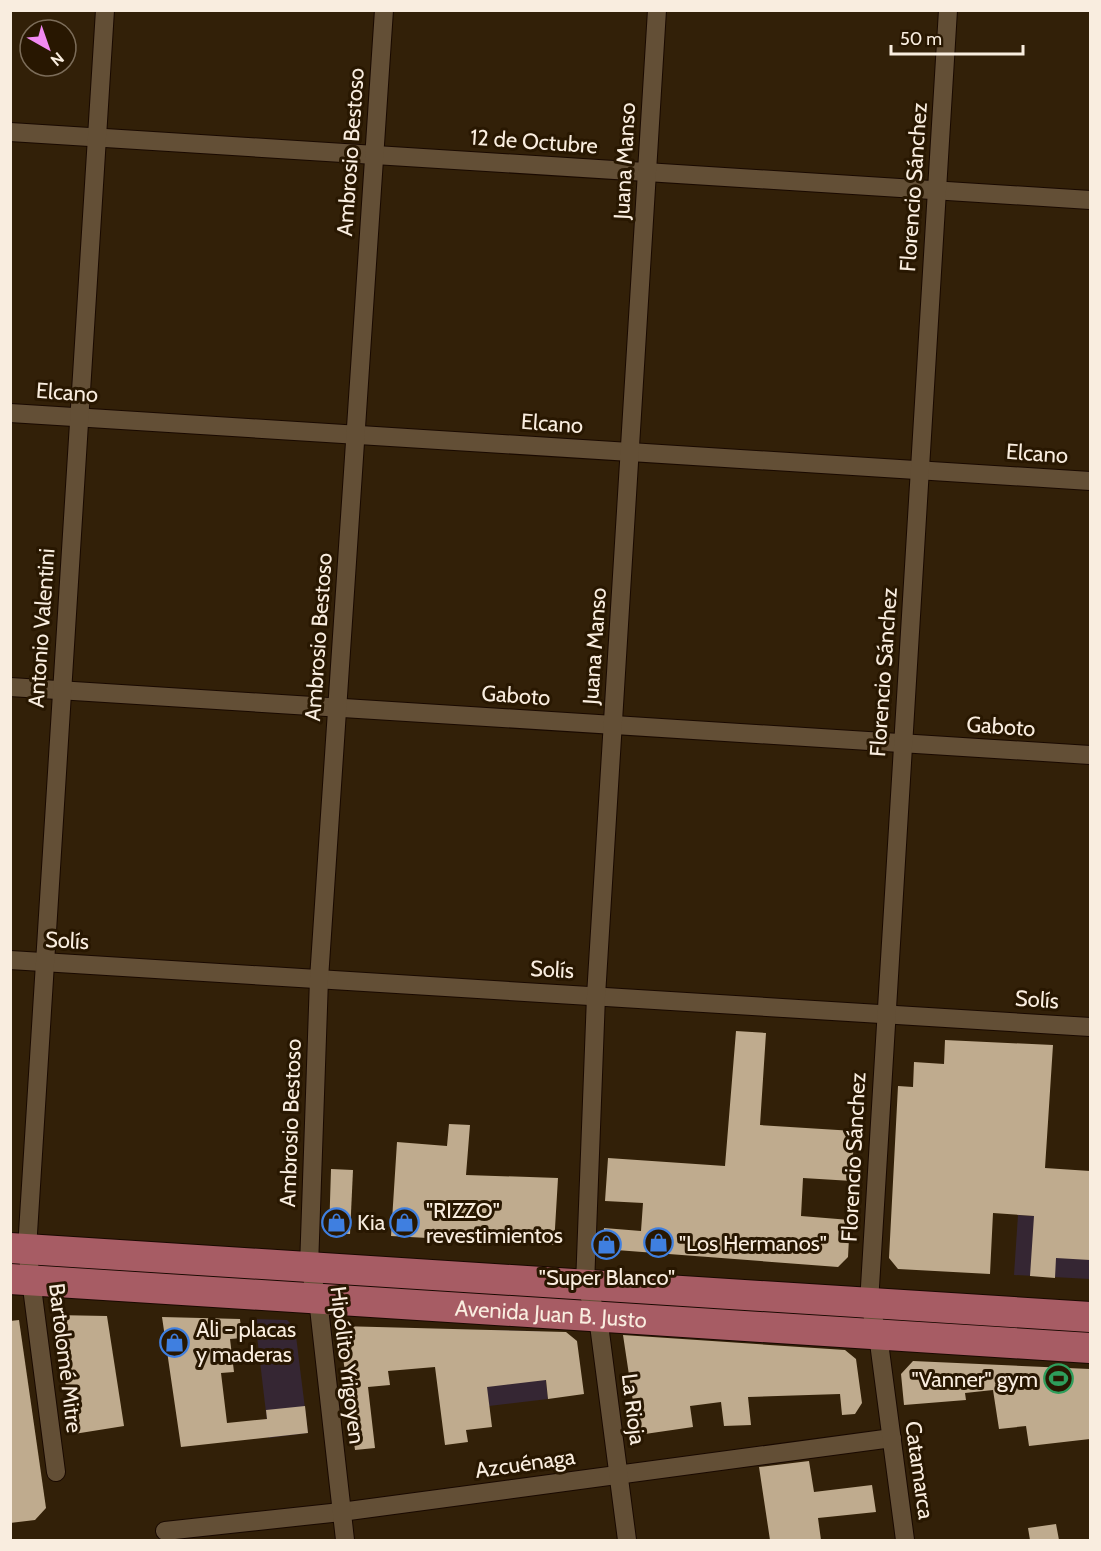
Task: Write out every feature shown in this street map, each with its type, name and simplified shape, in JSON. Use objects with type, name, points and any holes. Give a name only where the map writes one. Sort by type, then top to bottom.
[{"type":"main road","name":"Avenida Juan B. Justo","points":[[19,1249],[1090,1317]]},
{"type":"main road","name":"Avenida Juan B. Justo","points":[[21,1280],[1090,1348]]},
{"type":"street","name":"Antonio Valentini","points":[[19,1249],[44,962],[105,10]]},
{"type":"street","name":"Ambrosio Bestoso","points":[[309,1267],[319,979],[384,10]]},
{"type":"street","name":"Juana Manso","points":[[585,1285],[596,996],[657,10]]},
{"type":"street","name":"Florencio Sánchez","points":[[878,1335],[869,1303],[948,10]]},
{"type":"street","name":"12 de Octubre","points":[[10,132],[1090,200]]},
{"type":"street","name":"Elcano","points":[[10,412],[1090,481]]},
{"type":"street","name":"Gaboto","points":[[10,687],[1090,755]]},
{"type":"street","name":"Solís","points":[[10,960],[1090,1027]]},
{"type":"street","name":"Bartolomé Mitre","points":[[19,1249],[21,1280],[56,1472]]},
{"type":"street","name":"Hipólito Yrigoyen","points":[[309,1267],[318,1299],[345,1540]]},
{"type":"street","name":"La Rioja","points":[[585,1285],[598,1317],[627,1540]]},
{"type":"street","name":"Catamarca","points":[[878,1335],[905,1540]]},
{"type":"street","name":"Azcuénaga","points":[[165,1531],[341,1512],[892,1438]]},
{"type":"shaded area","points":[[1018,1215],[1090,1219],[1090,1279],[1014,1275]]},
{"type":"shaded area","points":[[255,1319],[287,1320],[295,1328],[308,1433],[269,1438]]},
{"type":"shaded area","points":[[479,1330],[540,1331],[548,1399],[489,1406]]},
{"type":"building","points":[[736,1031],[766,1033],[760,1125],[854,1131],[852,1181],[803,1178],[801,1216],[850,1220],[848,1257],[838,1267],[603,1249],[604,1228],[641,1231],[643,1203],[605,1201],[608,1158],[725,1166]]},
{"type":"building","points":[[945,1040],[1053,1045],[1045,1168],[1090,1171],[1090,1260],[1056,1258],[1055,1278],[1030,1276],[1034,1216],[993,1213],[990,1274],[898,1269],[889,1258],[898,1086],[913,1087],[914,1062],[944,1064]]},
{"type":"building","points":[[449,1124],[470,1125],[466,1175],[558,1178],[554,1245],[391,1236],[397,1142],[447,1146]]},
{"type":"building","points":[[331,1169],[353,1170],[350,1234],[329,1233]]},
{"type":"building","points":[[54,1315],[107,1316],[124,1426],[74,1434]]},
{"type":"building","points":[[162,1317],[240,1319],[242,1338],[230,1339],[234,1372],[221,1373],[227,1423],[267,1419],[266,1410],[305,1406],[308,1433],[181,1447]]},
{"type":"building","points":[[19,1320],[46,1508],[35,1520],[10,1523],[10,1321]]},
{"type":"building","points":[[339,1326],[566,1332],[577,1341],[584,1394],[548,1399],[546,1380],[487,1387],[492,1427],[466,1430],[468,1442],[445,1445],[435,1367],[388,1371],[390,1385],[368,1387],[375,1448],[355,1450]]},
{"type":"building","points":[[623,1335],[845,1350],[856,1359],[862,1403],[855,1414],[842,1415],[840,1394],[748,1397],[751,1425],[724,1426],[721,1402],[690,1406],[693,1427],[638,1435]]},
{"type":"building","points":[[913,1361],[1090,1369],[1090,1439],[1029,1446],[1026,1426],[999,1429],[993,1390],[965,1393],[966,1400],[904,1405],[901,1374]]},
{"type":"building","points":[[809,1461],[814,1492],[872,1485],[876,1512],[818,1518],[821,1540],[770,1540],[759,1467]]},
{"type":"building","points":[[1056,1524],[1059,1540],[1030,1540],[1028,1528]]},
{"type":"place","name":"Kia","points":[[336,1222]]},
{"type":"place","name":"\"RIZZO\" revestimientos","points":[[405,1223]]},
{"type":"place","name":"\"Los Hermanos\"","points":[[658,1243]]},
{"type":"place","name":"\"Super Blanco\"","points":[[607,1245]]},
{"type":"place","name":"Ali - placas y maderas","points":[[175,1342]]},
{"type":"place","name":"\"Vanner\" gym","points":[[1059,1379]]}]
